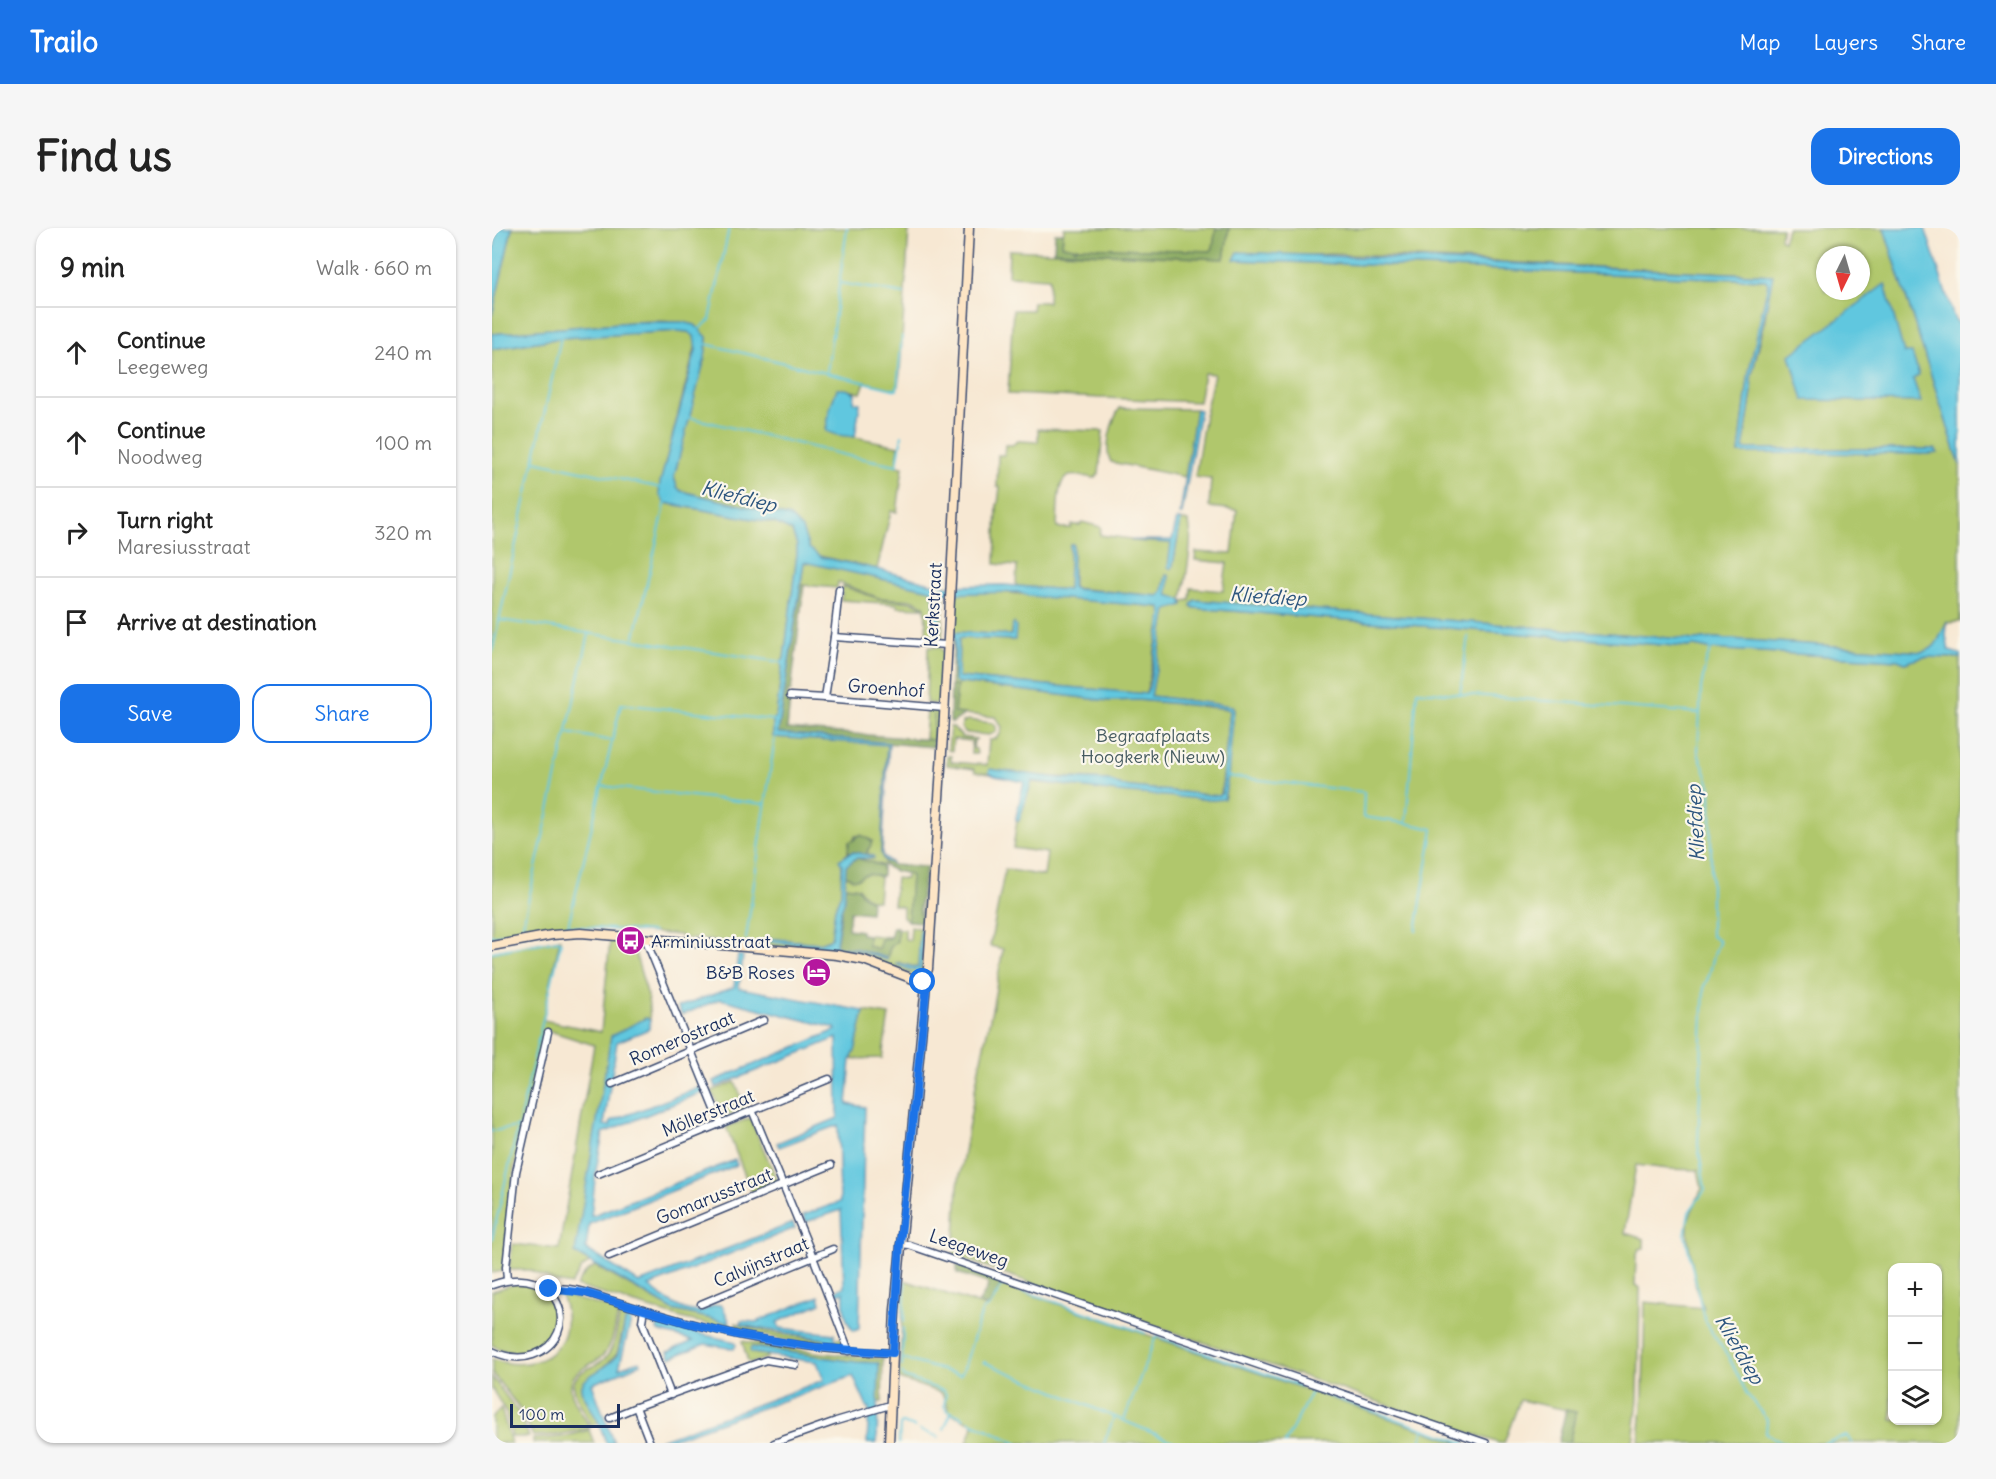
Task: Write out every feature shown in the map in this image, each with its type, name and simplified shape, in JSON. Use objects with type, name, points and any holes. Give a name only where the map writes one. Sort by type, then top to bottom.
[{"type":"main road","name":"Kerkstraat","points":[[923,982],[928,969],[944,708],[969,228]]},
{"type":"main road","points":[[492,946],[571,933],[645,938],[849,956],[923,982]]},
{"type":"main road","name":"Leegeweg","points":[[900,1244],[926,992],[923,982]]},
{"type":"main road","points":[[889,1443],[887,1406],[900,1244]]},
{"type":"street","name":"Groenhof","points":[[825,698],[839,589]]},
{"type":"street","points":[[834,637],[947,645]]},
{"type":"street","name":"Groenhof","points":[[790,696],[944,708]]},
{"type":"street","points":[[645,938],[721,1124]]},
{"type":"street","name":"Romerostraat","points":[[612,1084],[764,1020]]},
{"type":"street","points":[[507,1280],[506,1267],[516,1172],[548,1032]]},
{"type":"street","name":"Möllerstraat","points":[[598,1174],[829,1079]]},
{"type":"street","points":[[752,1110],[849,1351]]},
{"type":"street","name":"Gomarusstraat","points":[[609,1256],[831,1165]]},
{"type":"street","name":"Leegeweg","points":[[900,1244],[909,1245],[1486,1443]]},
{"type":"street","name":"Calvijnstraat","points":[[701,1304],[833,1249]]},
{"type":"street","points":[[492,1285],[507,1280],[528,1280],[549,1289],[586,1293],[738,1335],[849,1351],[893,1353]]},
{"type":"street","points":[[492,1351],[507,1357],[522,1357],[540,1352],[552,1343],[558,1332],[560,1314],[557,1302],[549,1289]]},
{"type":"street","points":[[644,1310],[642,1321],[670,1395]]},
{"type":"street","points":[[610,1418],[766,1360],[796,1365]]},
{"type":"street","points":[[774,1443],[887,1406]]},
{"type":"street","points":[[636,1407],[651,1443]]},
{"type":"green space","points":[[512,228],[909,228],[897,390],[865,382],[861,393],[837,389],[826,428],[826,431],[899,446],[897,466],[903,467],[897,512],[891,511],[877,569],[815,555],[799,526],[790,517],[681,491],[677,487],[674,477],[707,346],[707,337],[695,325],[653,321],[492,334],[492,316]]},
{"type":"green space","points":[[1064,228],[1216,228],[1211,251],[1077,247],[1076,249],[1062,245]]},
{"type":"green space","points":[[1216,228],[1229,228],[1224,259],[1054,251],[1055,233],[1063,233],[1062,245],[1075,249],[1076,247],[1211,251]]},
{"type":"green space","points":[[1229,228],[1782,228],[1780,239],[1783,241],[1787,228],[1884,228],[1960,465],[1960,622],[1946,623],[1938,641],[1932,648],[1922,652],[1715,638],[1695,640],[1195,600],[1191,606],[1709,649],[1898,660],[1905,663],[1924,657],[1960,658],[1960,1443],[1639,1443],[1643,1393],[1645,1302],[1703,1308],[1696,1288],[1688,1238],[1688,1220],[1702,1188],[1698,1170],[1636,1165],[1625,1233],[1644,1239],[1644,1248],[1639,1249],[1636,1258],[1635,1285],[1640,1288],[1638,1399],[1633,1443],[1569,1443],[1576,1412],[1520,1400],[1504,1443],[1499,1443],[1067,1296],[954,1255],[958,1185],[1003,949],[990,946],[1005,869],[1044,876],[1047,853],[1013,848],[1017,821],[1030,782],[1214,800],[1225,797],[1234,709],[1232,706],[1151,696],[1167,609],[1183,605],[1183,601],[1190,600],[1191,588],[1223,591],[1227,563],[1195,560],[1196,552],[1232,554],[1237,510],[1209,507],[1211,479],[1195,477],[1214,374],[1204,373],[1199,402],[1008,394],[1013,310],[1032,310],[1033,302],[1048,302],[1049,278],[1008,276],[1009,250],[1224,259]],"holes":[[[1330,254],[1772,275],[1764,325],[1751,379],[1752,391],[1743,449],[1935,449],[1936,453],[1739,453],[1749,371],[1768,284],[1766,280],[1234,260]]]},
{"type":"green space","points":[[688,332],[694,336],[696,344],[659,488],[665,503],[775,523],[792,531],[797,545],[784,659],[781,662],[776,716],[773,721],[773,736],[885,744],[887,746],[881,852],[885,866],[863,860],[862,858],[873,859],[873,856],[867,853],[872,841],[861,835],[855,836],[854,840],[849,842],[848,853],[840,860],[842,865],[841,893],[835,909],[832,938],[819,943],[765,938],[763,940],[854,950],[887,960],[890,948],[898,936],[896,929],[905,929],[905,939],[910,940],[911,927],[921,928],[918,968],[898,962],[917,972],[921,969],[923,928],[927,928],[922,976],[916,976],[851,953],[681,938],[680,935],[569,926],[492,938],[492,349],[561,338]]},
{"type":"green space","points":[[1120,408],[1196,409],[1185,477],[1111,462],[1108,442]]},
{"type":"green space","points":[[1038,429],[1103,431],[1099,474],[1095,478],[1073,475],[1063,480],[1059,492],[1057,528],[1071,528],[1071,525],[1080,525],[1082,522],[1101,527],[1100,535],[1131,539],[1131,541],[1171,543],[1172,569],[1181,520],[1188,521],[1190,547],[1182,600],[1168,595],[1166,575],[1163,591],[1159,596],[1073,588],[1073,544],[1070,544],[1068,590],[1016,586],[1017,566],[995,564],[997,504],[1000,487],[997,487],[998,455],[1004,455],[1005,445],[1012,445],[1018,441],[1038,442]]},
{"type":"green space","points":[[804,561],[931,590],[934,599],[934,628],[941,594],[944,594],[942,640],[927,641],[925,607],[914,600],[879,598],[838,582],[837,588],[801,585]]},
{"type":"green space","points":[[801,585],[804,585],[791,691],[788,692],[790,700],[787,729],[933,740],[933,747],[778,734]]},
{"type":"green space","points":[[843,586],[879,599],[913,602],[924,608],[841,600]]},
{"type":"green space","name":"Begraafplaats Hoogkerk (Nieuw)","points":[[998,592],[1161,607],[1162,615],[1146,694],[958,677],[959,638],[1014,640],[1012,626],[1011,635],[955,632],[954,682],[1109,701],[1138,700],[1228,709],[1230,711],[1221,794],[1219,796],[1122,786],[1108,780],[990,774],[947,765],[947,756],[951,756],[951,762],[987,765],[989,740],[1000,735],[1002,727],[995,717],[954,713],[957,687],[951,686],[956,593]]},
{"type":"green space","points":[[928,647],[939,647],[944,652],[941,702],[937,704],[926,703]]},
{"type":"green space","points":[[951,686],[957,686],[954,713],[965,714],[952,723],[950,721]]},
{"type":"green space","points":[[927,709],[939,710],[941,713],[937,747],[933,747],[935,744],[934,713],[933,740],[925,739]]},
{"type":"green space","points":[[968,720],[993,723],[996,732],[989,735],[966,733],[961,727],[963,722]]},
{"type":"green space","points":[[950,727],[953,727],[962,737],[977,739],[974,740],[973,748],[976,749],[977,754],[971,754],[972,741],[953,739],[952,751],[948,750]]},
{"type":"green space","points":[[857,836],[863,836],[872,841],[867,855],[848,853],[849,842]]},
{"type":"green space","points":[[857,858],[882,866],[882,876],[868,874],[853,879],[845,875],[846,866]]},
{"type":"green space","points":[[884,859],[892,865],[926,867],[919,908],[922,922],[908,921],[911,876],[885,866]]},
{"type":"green space","points":[[928,867],[931,867],[928,918],[923,922],[922,908]]},
{"type":"green space","points":[[866,873],[880,877],[878,901],[866,897],[858,888],[845,886],[845,875],[858,879]]},
{"type":"green space","points":[[906,873],[911,876],[908,921],[903,917],[903,907],[893,905],[896,878],[906,879]]},
{"type":"green space","points":[[845,886],[858,888],[862,895],[871,901],[870,913],[850,911],[848,929],[861,931],[861,934],[868,935],[868,946],[878,949],[881,939],[890,938],[893,927],[897,927],[897,941],[890,948],[887,958],[857,949],[836,946]]},
{"type":"green space","points":[[868,935],[891,937],[878,949],[867,945]]},
{"type":"green space","points":[[560,939],[543,1020],[601,1032],[610,940],[632,942],[648,997],[650,1020],[645,1018],[611,1037],[575,1253],[590,1262],[582,1268],[571,1285],[555,1282],[530,1270],[509,1270],[512,1244],[559,1249],[594,1045],[547,1030],[514,1169],[503,1271],[492,1273],[492,952]]},
{"type":"green space","points":[[864,1011],[889,1015],[882,1058],[851,1059]]},
{"type":"green space","points":[[735,1082],[746,1108],[723,1117],[712,1091]]},
{"type":"green space","points":[[750,1118],[778,1182],[752,1193],[726,1127]]},
{"type":"green space","points":[[957,1265],[989,1276],[1001,1284],[989,1306],[978,1304],[988,1283],[957,1273]]},
{"type":"green space","points":[[595,1266],[673,1310],[730,1323],[735,1330],[685,1319],[576,1286],[584,1274]]},
{"type":"green space","points":[[904,1280],[987,1307],[1001,1284],[1460,1443],[967,1443],[974,1424],[950,1413],[942,1393],[899,1379]]},
{"type":"green space","points":[[515,1284],[532,1285],[538,1288],[548,1298],[554,1310],[555,1322],[551,1333],[543,1342],[532,1349],[519,1352],[506,1351],[492,1345],[492,1291]]},
{"type":"green space","points":[[561,1295],[619,1310],[607,1350],[600,1358],[577,1372],[571,1383],[574,1400],[590,1428],[557,1435],[533,1436],[521,1410],[492,1373],[492,1359],[509,1363],[526,1363],[540,1360],[552,1352],[561,1342],[566,1329],[566,1313]]},
{"type":"green space","points":[[621,1310],[633,1314],[635,1318],[626,1318],[617,1354],[581,1390],[599,1423],[592,1426],[576,1396],[573,1384],[578,1375],[603,1360],[611,1350]]},
{"type":"green space","points":[[736,1323],[790,1335],[821,1339],[841,1338],[843,1342],[838,1346],[780,1339],[738,1330]]},
{"type":"green space","points":[[742,1341],[821,1353],[883,1359],[882,1402],[878,1402],[879,1363],[856,1362],[751,1347],[753,1353],[768,1355],[767,1358],[752,1363],[748,1362]]},
{"type":"green space","points":[[492,1377],[521,1416],[529,1437],[512,1437],[506,1412],[492,1389]]},
{"type":"green space","points":[[501,1408],[511,1443],[492,1443],[492,1417]]},
{"type":"green space","points":[[1566,1410],[1576,1412],[1569,1443],[1558,1443]]},
{"type":"green space","points":[[589,1430],[594,1443],[533,1443],[533,1439],[563,1437]]},
{"type":"water","points":[[498,228],[512,228],[492,316],[492,257]]},
{"type":"water","points":[[1884,228],[1925,228],[1954,318],[1960,325],[1960,465]]},
{"type":"water","points":[[1238,252],[1773,275],[1751,379],[1752,391],[1743,449],[1935,449],[1938,453],[1739,453],[1749,371],[1768,284],[1766,280],[1234,260]]},
{"type":"water","points":[[1885,284],[1904,353],[1912,353],[1919,375],[1913,379],[1921,402],[1803,400],[1790,355],[1864,300],[1870,300],[1870,295]]},
{"type":"water","points":[[632,322],[682,322],[695,325],[707,337],[705,358],[674,477],[677,487],[681,491],[790,517],[802,529],[809,548],[821,557],[942,586],[1005,585],[1068,590],[1070,544],[1073,544],[1072,587],[1075,589],[1159,596],[1163,591],[1166,575],[1169,575],[1168,595],[1182,600],[1183,605],[1167,610],[1151,696],[1232,706],[1234,709],[1224,799],[1117,792],[1032,781],[1019,821],[1016,821],[1024,782],[995,776],[989,773],[990,769],[1059,778],[1108,780],[1122,786],[1219,796],[1222,793],[1230,711],[1226,708],[1138,700],[1109,701],[954,682],[955,632],[1011,635],[1014,623],[1015,640],[959,638],[958,677],[1146,694],[1162,615],[1161,607],[1029,596],[1017,592],[941,594],[939,636],[936,638],[934,637],[934,599],[931,590],[804,562],[778,733],[889,743],[882,854],[892,863],[884,860],[881,852],[887,745],[773,737],[773,721],[776,716],[781,662],[784,659],[797,554],[797,545],[792,531],[775,523],[665,503],[659,494],[696,350],[694,336],[688,332],[678,331],[561,338],[492,349],[492,334]]},
{"type":"water","points":[[837,389],[846,389],[855,393],[854,402],[860,403],[855,437],[826,431],[830,408]]},
{"type":"water","points":[[1196,409],[1200,410],[1182,514],[1180,514]]},
{"type":"water","points":[[1177,519],[1181,520],[1171,569],[1168,567],[1171,543],[1130,540],[1172,540]]},
{"type":"water","points":[[1195,600],[1695,640],[1715,638],[1922,652],[1932,648],[1947,623],[1946,636],[1949,651],[1960,654],[1960,658],[1924,657],[1905,663],[1898,660],[1709,649],[1694,646],[1194,608],[1191,605]]},
{"type":"water","points":[[852,852],[874,858],[856,858],[846,866],[844,902],[840,913],[836,944],[837,947],[857,949],[887,958],[887,960],[854,950],[764,941],[765,938],[819,943],[831,939],[835,909],[841,893],[842,865],[839,860]]},
{"type":"water","points":[[920,928],[924,929],[921,969],[917,972],[896,963],[918,968]]},
{"type":"water","points":[[738,955],[743,956],[739,988],[864,1011],[851,1059],[847,1104],[865,1107],[859,1329],[854,1331],[845,1313],[844,1292],[835,1295],[834,1291],[844,1287],[841,1210],[806,1222],[803,1215],[840,1202],[838,1125],[779,1147],[777,1143],[838,1118],[837,1038],[716,1087],[714,1081],[836,1030],[835,1028],[720,999],[682,1015],[678,1007],[734,987]]},
{"type":"water","points":[[646,1018],[650,1020],[649,1029],[617,1042],[604,1125],[610,1126],[611,1121],[701,1087],[703,1092],[603,1133],[591,1216],[735,1160],[737,1165],[589,1224],[586,1249],[639,1283],[793,1223],[795,1228],[649,1286],[687,1310],[700,1311],[722,1305],[730,1323],[673,1310],[575,1253],[611,1036]]},
{"type":"water","points":[[819,1296],[821,1303],[777,1322],[780,1328],[834,1334],[836,1341],[741,1325],[741,1321],[756,1322]]},
{"type":"water","points":[[626,1318],[631,1321],[619,1368],[640,1361],[641,1364],[592,1384],[614,1443],[606,1443],[599,1423],[581,1390],[582,1384],[590,1376],[608,1365],[617,1355]]},
{"type":"water","points":[[658,1324],[735,1342],[736,1345],[734,1349],[705,1344],[670,1358],[668,1352],[693,1341],[658,1331]]},
{"type":"water","points":[[751,1347],[879,1363],[877,1443],[867,1443],[869,1407],[853,1376],[661,1443],[660,1440],[824,1380],[817,1362],[753,1353],[750,1351]]},
{"type":"waterway","points":[[698,330],[710,320],[729,228]]},
{"type":"waterway","points":[[827,372],[847,228]]},
{"type":"waterway","points":[[840,283],[904,294]]},
{"type":"waterway","points":[[706,344],[897,390],[902,336]]},
{"type":"waterway","points":[[492,653],[561,337]]},
{"type":"waterway","points":[[688,417],[849,456],[897,465],[902,435]]},
{"type":"waterway","points":[[535,461],[661,488]]},
{"type":"waterway","points":[[634,640],[666,501]]},
{"type":"waterway","points":[[500,620],[781,662]]},
{"type":"waterway","points":[[521,933],[589,634]]},
{"type":"waterway","points":[[1406,823],[1417,691],[1460,694],[1468,636]]},
{"type":"waterway","name":"Kliefdiep","points":[[1711,648],[1701,687],[1698,752],[1711,788],[1711,936],[1719,940],[1719,943],[1704,986],[1698,1145],[1705,1190],[1689,1212],[1685,1235],[1708,1327],[1728,1356],[1747,1394],[1767,1420],[1766,1433],[1774,1439],[1787,1443]]},
{"type":"waterway","points":[[1460,694],[1699,713]]},
{"type":"waterway","points":[[568,926],[621,704],[774,720]]},
{"type":"waterway","points":[[568,733],[613,741]]},
{"type":"waterway","points":[[746,939],[775,737]]},
{"type":"waterway","points":[[1225,776],[1364,792],[1363,817],[1433,829],[1416,931]]},
{"type":"waterway","points":[[602,786],[765,804]]},
{"type":"waterway","points":[[492,936],[568,926],[653,932]]},
{"type":"waterway","points":[[492,952],[558,940],[561,942],[492,1239]]},
{"type":"waterway","points":[[492,1131],[518,1127]]},
{"type":"waterway","points":[[904,1322],[905,1282]]},
{"type":"waterway","points":[[903,1359],[960,1375],[982,1311],[990,1306],[1003,1284],[1145,1333]]},
{"type":"waterway","points":[[902,1366],[903,1328]]},
{"type":"waterway","points":[[1124,1420],[1156,1336],[1300,1386]]},
{"type":"waterway","points":[[984,1362],[1177,1443]]},
{"type":"waterway","points":[[902,1373],[904,1377],[944,1391],[946,1394],[944,1406],[947,1410],[964,1418]]},
{"type":"waterway","points":[[1285,1443],[1312,1390],[1465,1443]]},
{"type":"waterway","points":[[944,1429],[951,1413]]},
{"type":"waterway","points":[[1104,1443],[1114,1417]]},
{"type":"waterway","points":[[969,1421],[1017,1443]]},
{"type":"waterway","points":[[899,1443],[900,1425],[902,1423],[915,1427]]},
{"type":"waterway","points":[[1420,1443],[1424,1429]]},
{"type":"waterway","points":[[920,1430],[939,1437]]},
{"type":"waterway","name":"Kliefdiep","points":[[1824,1443],[1847,1436],[1852,1443]]},
{"type":"place","name":"Arminiusstraat","points":[[630,941]]},
{"type":"place","name":"B&B Roses","points":[[816,972]]},
{"type":"route","points":[[549,1289],[586,1293],[684,1322],[738,1335],[814,1347],[893,1353],[900,1244],[926,992],[926,984],[923,982]]}]
